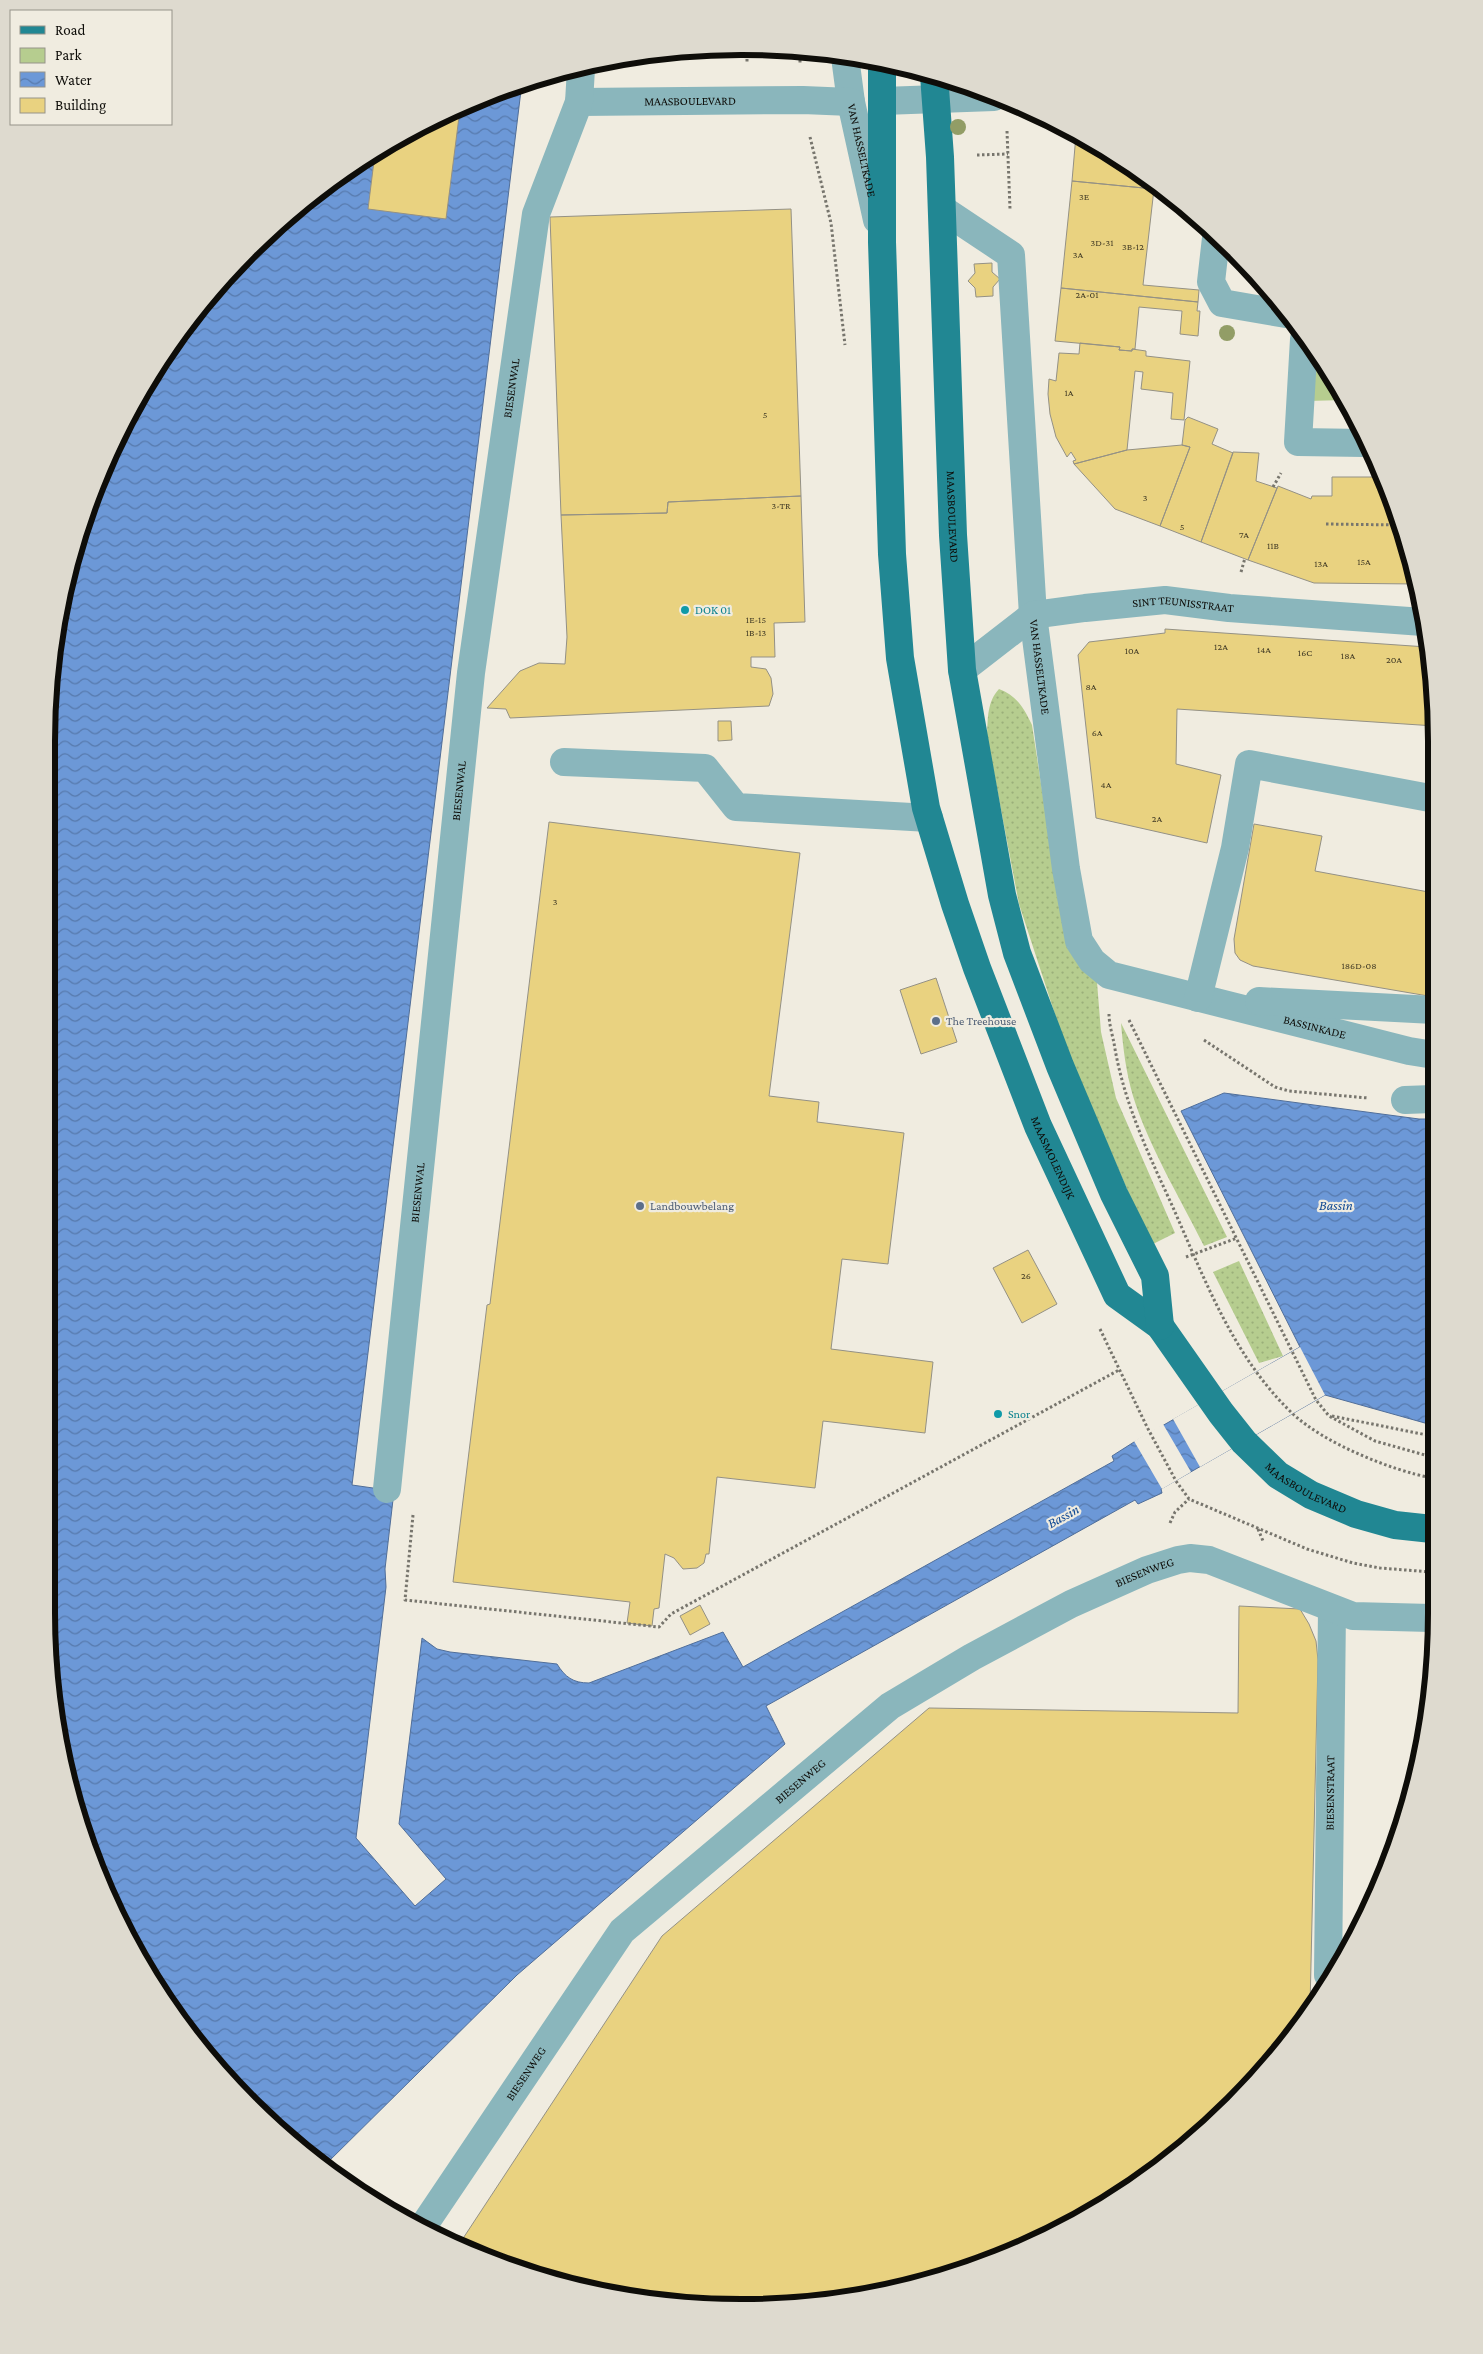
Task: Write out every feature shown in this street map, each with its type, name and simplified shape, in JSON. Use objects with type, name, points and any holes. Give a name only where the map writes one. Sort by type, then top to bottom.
[{"type":"main road","points":[[882,70],[882,242],[892,554],[900,658],[929,818]]},
{"type":"main road","name":"MAASBOULEVARD","points":[[938,84],[953,535],[962,670],[1002,895],[1017,953]]},
{"type":"main road","name":"MAASMOLENDIJK","points":[[929,818],[977,968],[1038,1126],[1117,1295],[1160,1326],[1210,1398]]},
{"type":"main road","name":"MAASMOLENDIJK","points":[[1017,953],[1060,1066],[1114,1194],[1155,1276],[1160,1326]]},
{"type":"main road","name":"MAASBOULEVARD","points":[[1210,1398],[1244,1442],[1278,1475],[1311,1495],[1356,1514],[1387,1523],[1428,1528]]},
{"type":"street","name":"VAN HASSELTKADE","points":[[847,63],[851,102],[882,242]]},
{"type":"street","name":"BIESENWAL","points":[[387,1489],[471,672],[536,214],[579,102],[581,74]]},
{"type":"street","points":[[883,101],[938,84]]},
{"type":"street","name":"MAASBOULEVARD","points":[[579,102],[803,100],[851,102]]},
{"type":"street","points":[[942,208],[1012,255]]},
{"type":"street","points":[[1215,245],[1211,282],[1222,304],[1277,313]]},
{"type":"street","name":"VAN HASSELTKADE","points":[[1012,255],[1033,615],[1074,921],[1079,941],[1092,961],[1109,975],[1198,998]]},
{"type":"street","points":[[1303,348],[1298,442],[1359,443]]},
{"type":"street","name":"SINT TEUNISSTRAAT","points":[[1033,615],[1165,600],[1229,608],[1417,622]]},
{"type":"street","points":[[962,670],[1033,615]]},
{"type":"street","points":[[564,762],[705,768],[736,807],[929,818]]},
{"type":"street","points":[[1428,798],[1249,764],[1235,848],[1198,998],[1428,1010]]},
{"type":"street","name":"BASSINKADE","points":[[1198,998],[1409,1051],[1428,1054]]},
{"type":"street","points":[[1405,1100],[1428,1099]]},
{"type":"street","name":"BIESENWEG","points":[[426,2222],[622,1931],[890,1706],[972,1657],[1070,1604],[1148,1570],[1190,1558],[1209,1560],[1362,1618],[1428,1618]]},
{"type":"street","name":"BIESENSTRAAT","points":[[1327,1606],[1328,1969]]},
{"type":"path","points":[[800,58],[803,100],[831,223],[846,349]]},
{"type":"path","points":[[1007,125],[1012,255]]},
{"type":"path","points":[[1326,524],[1393,525]]},
{"type":"path","points":[[1109,975],[1109,1017],[1124,1091],[1140,1133],[1214,1299],[1232,1334],[1256,1372],[1293,1414],[1348,1449],[1406,1473],[1428,1477]]},
{"type":"path","points":[[1129,1019],[1316,1400],[1329,1416],[1374,1441],[1428,1456]]},
{"type":"path","points":[[1197,1035],[1274,1087],[1289,1091],[1370,1099]]},
{"type":"path","points":[[1099,1328],[1150,1432],[1176,1481],[1189,1499],[1307,1549],[1354,1563],[1380,1568],[1428,1572]]},
{"type":"path","points":[[387,1489],[415,1492],[405,1600],[659,1628],[671,1614],[1119,1370]]},
{"type":"path","points":[[1329,1416],[1428,1435]]},
{"type":"path","points":[[1168,1529],[1175,1512],[1189,1499]]},
{"type":"green space","points":[[1314,362],[1337,400],[1307,401]]},
{"type":"green space","points":[[999,689],[1011,695],[1019,703],[1032,725],[1058,894],[1097,982],[1101,1032],[1116,1098],[1175,1233],[1151,1245],[1065,1045],[1019,904],[987,736],[990,705]]},
{"type":"green space","points":[[1121,1023],[1227,1237],[1204,1246],[1165,1171],[1139,1115],[1133,1096],[1125,1060]]},
{"type":"green space","points":[[1239,1261],[1283,1356],[1259,1363],[1213,1272]]},
{"type":"water","name":"Bassin","points":[[521,91],[352,1485],[394,1491],[385,1569],[386,1587],[356,1838],[415,1906],[446,1879],[399,1824],[422,1638],[437,1649],[450,1652],[557,1664],[570,1678],[578,1682],[589,1683],[723,1632],[743,1667],[1114,1461],[1112,1456],[1134,1442],[1300,1347],[1181,1111],[1224,1093],[1428,1119],[1428,1424],[1325,1395],[1161,1489],[1162,1493],[1138,1504],[1135,1500],[766,1706],[785,1744],[517,1975],[329,2161],[289,2129],[256,2098],[225,2065],[197,2030],[147,1956],[107,1875],[91,1833],[78,1790],[68,1746],[56,1657],[55,742],[56,697],[68,608],[78,564],[91,521],[107,479],[126,438],[147,398],[171,360],[225,289],[289,225],[324,197],[398,147],[479,107]]},
{"type":"pier","points":[[1300,1347],[1325,1395],[1200,1467],[1173,1419]]},
{"type":"pier","points":[[1163,1424],[1191,1472],[1162,1489],[1134,1441]]},
{"type":"building","points":[[459,116],[446,219],[368,209],[374,162],[398,147]]},
{"type":"building","points":[[1075,142],[1123,171],[1147,188],[1072,181]]},
{"type":"building","points":[[1072,181],[1147,188],[1154,193],[1143,285],[1199,290],[1198,302],[1061,288]]},
{"type":"building","points":[[791,209],[801,496],[668,502],[667,513],[561,515],[550,217]]},
{"type":"building","points":[[992,263],[992,272],[1000,279],[993,287],[993,296],[976,297],[975,288],[968,281],[975,273],[974,264]]},
{"type":"building","points":[[1061,288],[1198,302],[1197,311],[1200,311],[1198,336],[1180,334],[1182,311],[1139,307],[1135,349],[1132,349],[1132,351],[1119,350],[1120,347],[1055,341]]},
{"type":"building","points":[[1080,343],[1120,347],[1119,350],[1146,351],[1146,356],[1190,361],[1184,420],[1171,419],[1173,393],[1141,389],[1143,372],[1135,371],[1127,450],[1074,464],[1073,461],[1076,460],[1071,452],[1067,457],[1056,437],[1050,414],[1048,394],[1049,379],[1056,381],[1059,353],[1079,354]]},
{"type":"building","points":[[1188,417],[1218,429],[1212,444],[1233,453],[1201,542],[1160,526],[1190,447],[1182,445],[1185,420]]},
{"type":"building","points":[[1182,445],[1190,447],[1160,526],[1115,509],[1074,464],[1127,450]]},
{"type":"building","points":[[1233,452],[1259,453],[1256,481],[1277,488],[1248,560],[1201,542]]},
{"type":"building","points":[[1332,477],[1375,477],[1392,521],[1410,584],[1314,583],[1248,560],[1278,486],[1311,499],[1312,496],[1332,496]]},
{"type":"building","name":"DOK 01","points":[[801,496],[805,622],[774,623],[775,657],[751,657],[751,667],[766,669],[771,678],[773,694],[769,706],[510,718],[506,709],[487,708],[520,671],[539,663],[565,664],[567,637],[561,515],[667,513],[668,502]]},
{"type":"building","points":[[1165,629],[1421,647],[1427,697],[1428,726],[1177,709],[1176,764],[1221,775],[1207,843],[1096,818],[1078,655],[1089,642],[1165,633]]},
{"type":"building","points":[[718,721],[731,721],[732,740],[718,741]]},
{"type":"building","points":[[549,822],[800,853],[769,1096],[819,1102],[817,1122],[904,1133],[888,1264],[842,1259],[831,1349],[933,1362],[925,1433],[823,1421],[815,1488],[717,1477],[709,1554],[706,1554],[704,1563],[697,1568],[683,1569],[674,1558],[665,1554],[659,1608],[654,1609],[652,1626],[627,1623],[630,1602],[453,1582],[487,1305],[490,1304]]},
{"type":"building","points":[[1254,824],[1322,836],[1315,871],[1428,892],[1428,996],[1253,966],[1240,960],[1235,953],[1234,939]]},
{"type":"building","points":[[936,978],[957,1042],[921,1054],[900,990]]},
{"type":"building","points":[[1028,1250],[1057,1304],[1022,1323],[993,1268]]},
{"type":"building","points":[[700,1605],[710,1624],[690,1635],[680,1616]]},
{"type":"building","points":[[1239,1606],[1300,1609],[1316,1641],[1318,1660],[1310,1996],[1258,2065],[1227,2098],[1194,2129],[1123,2183],[1085,2207],[1045,2228],[1004,2247],[962,2263],[919,2276],[875,2286],[786,2298],[697,2298],[608,2286],[564,2276],[521,2263],[462,2239],[662,1936],[929,1708],[1238,1713]]},
{"type":"place","name":"DOK 01","points":[[685,610]]},
{"type":"place","name":"The Treehouse","points":[[936,1021]]},
{"type":"place","name":"Landbouwbelang","points":[[640,1206]]},
{"type":"place","name":"Snor","points":[[998,1414]]}]
